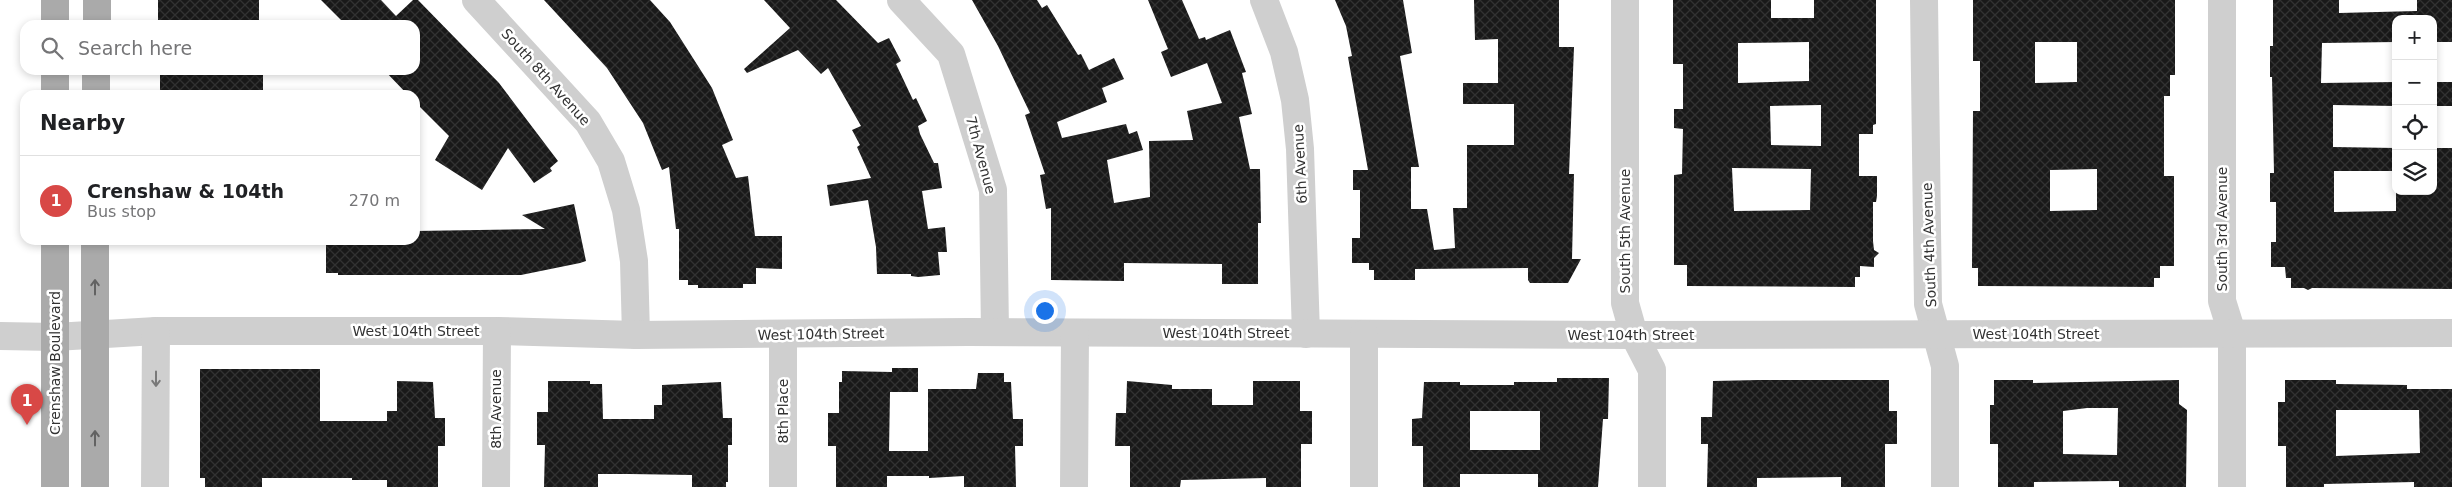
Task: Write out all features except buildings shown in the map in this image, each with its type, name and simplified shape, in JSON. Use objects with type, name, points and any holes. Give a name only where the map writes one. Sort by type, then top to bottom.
[{"type":"main road","points":[[55,20],[56,0]]},
{"type":"main road","points":[[96,20],[97,0]]},
{"type":"main road","points":[[55,75],[55,90]]},
{"type":"main road","points":[[96,75],[96,90]]},
{"type":"main road","name":"Crenshaw Boulevard","points":[[55,245],[55,487]]},
{"type":"main road","points":[[95,245],[95,487]]},
{"type":"street","name":"South 8th Avenue","points":[[476,0],[588,122],[611,161],[626,210],[634,261],[636,335]]},
{"type":"street","name":"7th Avenue","points":[[901,0],[951,54],[993,190],[995,332]]},
{"type":"street","name":"6th Avenue","points":[[1264,0],[1284,52],[1295,100],[1300,149],[1306,334]]},
{"type":"street","name":"South 5th Avenue","points":[[1625,0],[1625,304],[1634,335],[1652,370],[1652,487]]},
{"type":"street","name":"South 4th Avenue","points":[[1924,0],[1928,304],[1945,366],[1945,487]]},
{"type":"street","name":"South 3rd Avenue","points":[[2222,0],[2222,300],[2232,333],[2232,487]]},
{"type":"street","name":"West 104th Street","points":[[0,336],[55,337],[95,333],[156,331],[497,331],[636,335],[995,332],[1634,335],[2452,333]]},
{"type":"street","points":[[155,487],[156,331]]},
{"type":"street","name":"8th Avenue","points":[[496,487],[497,331]]},
{"type":"street","points":[[1074,487],[1075,333]]},
{"type":"street","points":[[1364,334],[1364,487]]},
{"type":"street","name":"8th Place","points":[[782,487],[783,335]]},
{"type":"place","name":"Crenshaw & 104th","points":[[27,425]]}]
